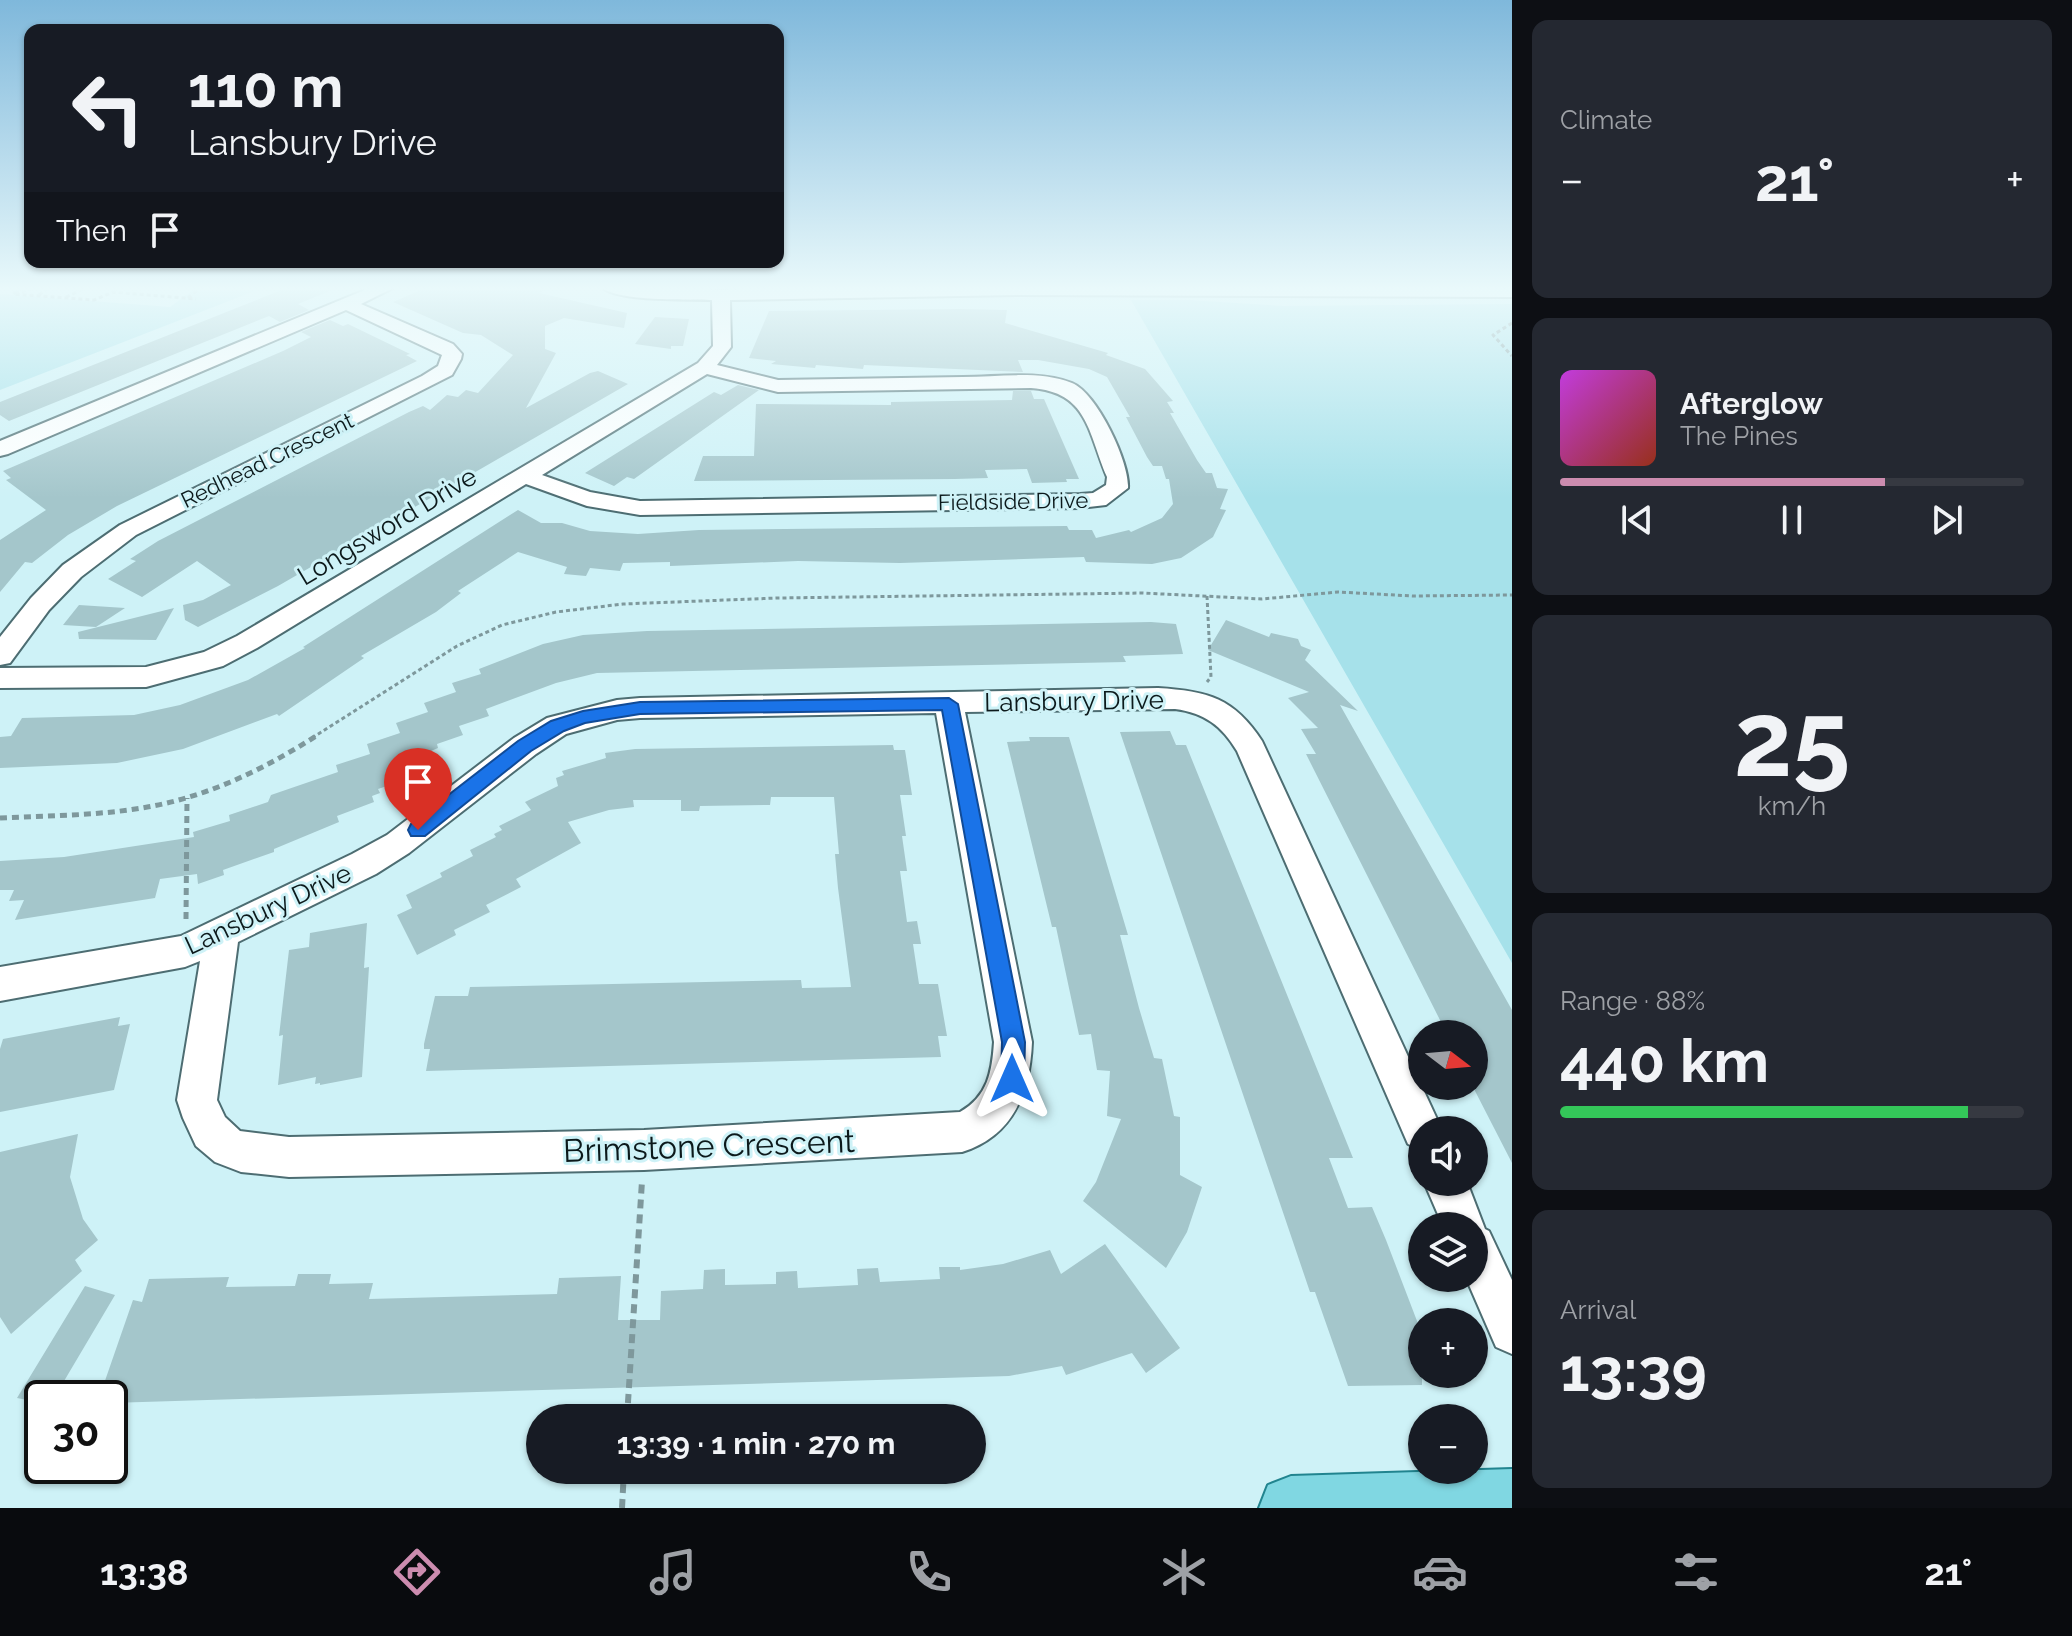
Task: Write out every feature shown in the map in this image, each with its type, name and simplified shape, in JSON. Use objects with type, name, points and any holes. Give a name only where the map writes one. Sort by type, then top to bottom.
[{"type":"main road","points":[[1291,1508],[1512,1501]]},
{"type":"street","points":[[0,449],[219,357]]},
{"type":"street","name":"Redhead Crescent","points":[[0,656],[40,604],[72,571],[128,530],[429,380],[445,371],[452,357]]},
{"type":"street","points":[[705,367],[713,357]]},
{"type":"street","name":"Longsword Drive","points":[[0,678],[146,677],[213,659],[247,642],[705,367]]},
{"type":"street","name":"Fieldside Drive","points":[[526,476],[577,498],[640,508],[1080,501],[1098,500],[1117,488],[1118,477],[1085,406],[1074,391],[1063,387],[1031,382],[778,386],[737,378],[705,367]]},
{"type":"street","name":"Lansbury Drive","points":[[0,984],[185,951],[204,933],[398,844],[525,746],[557,726],[583,717],[640,708],[1193,699],[1210,705],[1232,720],[1251,749],[1416,1116]]},
{"type":"street","name":"Brimstone Crescent","points":[[204,933],[197,1100],[204,1126],[216,1139],[233,1149],[289,1157],[644,1150],[937,1136],[969,1130],[995,1109],[1012,1079],[1013,1042],[949,704]]},
{"type":"street","points":[[1488,1277],[1512,1331]]},
{"type":"path","points":[[0,818],[105,813],[187,798],[261,768],[296,749],[429,663],[484,632],[556,612],[623,604],[778,598],[1143,593],[1262,599],[1338,592],[1413,596],[1512,595]]},
{"type":"path","points":[[1193,699],[1211,677],[1207,596]]},
{"type":"path","points":[[187,798],[204,933]]},
{"type":"path","points":[[628,1404],[642,1185]]},
{"type":"path","points":[[622,1508],[623,1484]]},
{"type":"shaded area","points":[[0,357],[84,357],[0,390]]},
{"type":"shaded area","points":[[1164,357],[1512,357],[1512,963]]},
{"type":"building","points":[[112,357],[167,357],[9,421],[0,415],[0,402]]},
{"type":"building","points":[[268,357],[410,357],[417,361],[117,506],[68,535],[32,563],[25,562],[0,592],[0,540],[46,510],[6,480],[11,478],[3,471]]},
{"type":"building","points":[[511,357],[554,357],[526,408],[598,371],[628,384],[278,586],[198,627],[185,620],[183,605],[203,600],[231,585],[197,561],[142,597],[108,579],[136,561],[130,559],[158,541],[409,412],[423,406],[430,410],[447,395],[458,397],[466,390],[478,393]]},
{"type":"building","points":[[1113,357],[1145,369],[1173,401],[1167,402],[1174,413],[1170,413],[1197,460],[1206,473],[1212,473],[1217,488],[1228,489],[1220,509],[1226,510],[1213,537],[1181,558],[1152,564],[1086,562],[1084,557],[670,566],[670,562],[623,563],[620,571],[590,568],[586,576],[564,574],[567,567],[518,552],[458,591],[461,593],[436,612],[361,656],[364,658],[279,716],[277,714],[183,749],[117,763],[0,768],[0,737],[11,736],[22,718],[134,715],[180,705],[248,680],[305,648],[518,510],[541,523],[562,523],[590,531],[638,534],[699,530],[1067,526],[1069,530],[1092,530],[1096,538],[1131,532],[1162,518],[1173,504],[1169,479],[1166,479],[1162,466],[1153,466],[1147,457],[1126,417],[1130,417],[1107,377],[1089,369],[1038,360],[1018,360],[1023,372],[864,365],[863,369],[816,365],[815,368],[771,364],[776,361],[749,358]]},
{"type":"building","points":[[738,385],[759,390],[634,479],[627,477],[614,486],[585,473],[714,392],[721,395]]},
{"type":"building","points":[[1013,391],[1031,391],[1034,399],[1044,399],[1079,479],[1032,483],[1027,469],[985,470],[988,478],[694,481],[703,456],[754,456],[756,404],[891,405],[891,402],[1012,400]]},
{"type":"building","points":[[79,605],[125,608],[96,627],[63,625]]},
{"type":"building","points":[[174,608],[156,640],[79,639],[78,632]]},
{"type":"building","points":[[1226,620],[1269,637],[1271,633],[1298,639],[1301,646],[1311,650],[1305,660],[1358,711],[1340,705],[1512,1010],[1512,1163],[1480,1100],[1488,1100],[1488,1020],[1440,1020],[1306,754],[1316,754],[1301,729],[1318,728],[1288,698],[1309,692],[1208,650]]},
{"type":"building","points":[[1176,624],[1183,654],[1123,656],[1126,662],[597,673],[556,683],[486,709],[489,716],[459,726],[463,735],[437,744],[438,748],[431,751],[434,757],[401,769],[405,780],[378,789],[380,793],[372,796],[374,802],[337,816],[339,822],[274,849],[274,852],[223,870],[224,875],[198,884],[197,874],[160,879],[155,898],[15,920],[24,900],[9,901],[14,890],[0,890],[0,861],[64,857],[194,837],[193,832],[230,821],[229,815],[268,802],[271,795],[338,772],[336,765],[370,754],[367,744],[400,733],[396,723],[428,712],[424,703],[456,692],[452,683],[481,674],[479,669],[543,644],[583,635],[647,631]]},
{"type":"building","points":[[1170,731],[1176,745],[1186,745],[1353,1158],[1329,1158],[1348,1208],[1372,1207],[1412,1308],[1408,1308],[1408,1385],[1348,1386],[1315,1292],[1310,1292],[1120,732]]},
{"type":"building","points":[[1029,737],[1069,737],[1128,935],[1120,935],[1139,1008],[1154,1058],[1162,1059],[1174,1116],[1180,1117],[1180,1175],[1202,1187],[1187,1232],[1166,1268],[1083,1201],[1096,1182],[1121,1119],[1107,1116],[1110,1071],[1097,1070],[1091,1034],[1079,1035],[1056,927],[1052,927],[1007,742],[1030,741]]},
{"type":"building","points":[[893,745],[894,750],[905,750],[912,795],[900,795],[907,871],[900,871],[907,922],[917,921],[921,944],[913,944],[919,984],[938,984],[947,1036],[938,1036],[941,1057],[426,1071],[430,1049],[424,1049],[424,1044],[435,996],[468,996],[470,987],[801,980],[802,988],[851,987],[838,888],[835,854],[839,854],[834,797],[771,797],[770,805],[700,806],[699,811],[681,811],[681,800],[633,800],[634,807],[609,810],[568,822],[581,843],[516,879],[521,887],[486,905],[490,912],[454,930],[456,935],[417,955],[397,915],[412,908],[406,895],[442,877],[440,873],[473,856],[470,850],[496,837],[494,834],[502,830],[499,826],[531,810],[525,802],[558,786],[556,778],[564,775],[562,771],[606,758],[605,753],[635,749]]},
{"type":"building","points":[[367,923],[364,968],[369,967],[362,1077],[320,1085],[315,1084],[316,1077],[278,1085],[283,1035],[279,1036],[289,950],[309,947],[310,933]]},
{"type":"building","points":[[120,1017],[118,1026],[130,1024],[114,1090],[0,1112],[0,1049],[3,1039]]},
{"type":"building","points":[[78,1134],[70,1177],[83,1219],[98,1240],[75,1260],[82,1271],[11,1334],[0,1317],[0,1152]]},
{"type":"building","points":[[1105,1244],[1180,1348],[1146,1373],[1132,1353],[1066,1375],[1062,1366],[1009,1376],[128,1402],[128,1380],[105,1380],[133,1300],[142,1302],[149,1279],[229,1277],[226,1287],[295,1286],[298,1274],[331,1274],[329,1284],[373,1283],[369,1299],[557,1294],[559,1278],[621,1276],[618,1320],[660,1320],[661,1291],[703,1289],[704,1270],[725,1269],[725,1285],[776,1284],[776,1272],[797,1271],[798,1288],[858,1285],[857,1269],[878,1268],[880,1282],[940,1279],[939,1267],[960,1267],[960,1270],[1003,1264],[1050,1250],[1061,1274]]},
{"type":"building","points":[[85,1286],[115,1295],[65,1380],[28,1380]]},
{"type":"building","points":[[24,1386],[24,1399],[17,1398]]},
{"type":"route","points":[[418,830],[525,746],[557,726],[583,717],[640,708],[949,704],[1013,1042],[1012,1079]]}]
